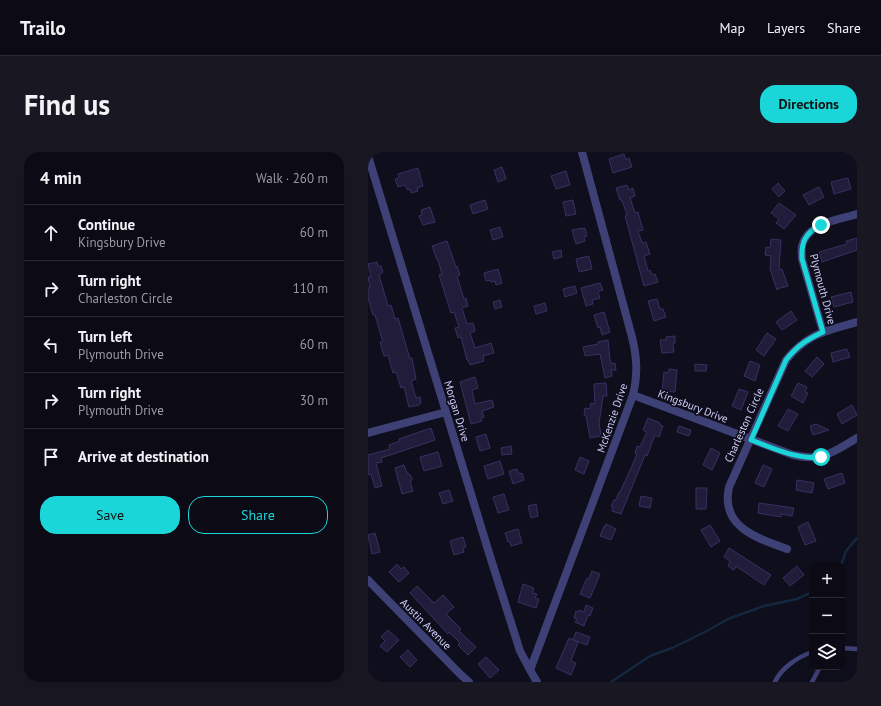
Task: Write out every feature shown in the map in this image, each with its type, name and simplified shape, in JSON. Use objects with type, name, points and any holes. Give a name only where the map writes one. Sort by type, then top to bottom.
[{"type":"street","name":"McKenzie Drive","points":[[530,670],[633,395],[637,370],[636,354],[582,152]]},
{"type":"street","name":"Morgan Drive","points":[[368,156],[520,651],[530,670]]},
{"type":"street","name":"Plymouth Drive","points":[[823,332],[802,259],[801,247],[807,235],[813,229],[821,225],[857,214]]},
{"type":"street","name":"Charleston Circle","points":[[787,549],[746,532],[734,520],[730,513],[727,497],[729,487],[786,360],[794,349],[806,340],[823,332],[857,322]]},
{"type":"street","name":"Kingsbury Drive","points":[[633,395],[793,455],[814,458],[830,454],[857,438]]},
{"type":"street","points":[[368,433],[446,412]]},
{"type":"street","name":"Austin Avenue","points":[[368,580],[469,682]]},
{"type":"street","points":[[530,670],[537,682]]},
{"type":"lane","points":[[845,648],[857,649]]},
{"type":"lane","points":[[775,682],[778,676],[796,660],[809,654]]},
{"type":"lane","points":[[812,682],[818,670]]},
{"type":"building","points":[[624,154],[626,160],[629,158],[632,167],[613,173],[609,159]]},
{"type":"building","points":[[502,167],[506,179],[498,182],[494,170]]},
{"type":"building","points":[[418,168],[423,186],[417,188],[418,191],[411,193],[410,189],[407,190],[405,185],[398,187],[395,179],[399,178],[398,174]]},
{"type":"building","points":[[566,171],[570,185],[556,189],[551,176]]},
{"type":"building","points":[[848,178],[851,189],[834,194],[831,182]]},
{"type":"building","points":[[778,183],[785,191],[779,197],[772,189]]},
{"type":"building","points":[[627,185],[629,190],[633,188],[635,196],[630,198],[635,213],[638,212],[643,230],[638,231],[642,243],[646,242],[650,254],[644,256],[648,271],[650,270],[652,275],[655,274],[658,282],[644,286],[625,216],[627,215],[616,188]]},
{"type":"building","points":[[819,187],[824,197],[809,205],[803,195]]},
{"type":"building","points":[[485,200],[488,209],[473,214],[470,205]]},
{"type":"building","points":[[573,200],[576,214],[566,216],[563,202]]},
{"type":"building","points":[[779,203],[796,215],[784,229],[776,223],[779,219],[771,213]]},
{"type":"building","points":[[430,207],[435,222],[423,225],[419,216],[422,215],[421,210]]},
{"type":"building","points":[[500,227],[503,237],[493,240],[490,230]]},
{"type":"building","points":[[585,228],[587,236],[584,237],[585,241],[576,244],[572,230]]},
{"type":"building","points":[[857,238],[857,250],[822,262],[819,252],[847,244],[846,241]]},
{"type":"building","points":[[771,239],[781,240],[779,270],[782,269],[788,286],[777,290],[770,269],[771,256],[765,255],[766,247],[770,248]]},
{"type":"building","points":[[447,241],[460,275],[457,276],[464,299],[466,298],[468,306],[462,308],[467,324],[473,323],[475,331],[470,333],[475,348],[491,343],[494,353],[483,356],[484,361],[470,365],[467,360],[461,337],[458,338],[455,328],[459,327],[454,312],[451,313],[439,275],[442,274],[432,246]]},
{"type":"building","points":[[561,250],[562,257],[554,259],[552,252]]},
{"type":"building","points":[[589,256],[592,269],[579,272],[576,259]]},
{"type":"building","points":[[377,262],[378,266],[381,266],[383,272],[379,275],[388,306],[391,305],[395,319],[398,318],[410,359],[412,358],[416,379],[411,381],[416,398],[420,397],[421,403],[419,405],[409,407],[404,387],[401,388],[396,372],[393,373],[388,355],[384,356],[380,342],[383,342],[368,298],[368,288],[370,287],[368,277],[371,277],[368,264]]},
{"type":"building","points":[[498,269],[502,283],[496,285],[495,281],[486,281],[484,273]]},
{"type":"building","points":[[600,283],[603,290],[598,292],[600,298],[592,300],[593,304],[586,306],[581,288]]},
{"type":"building","points":[[575,286],[577,293],[565,297],[563,289]]},
{"type":"building","points":[[851,292],[853,302],[834,307],[831,297]]},
{"type":"building","points":[[657,299],[660,309],[663,309],[666,317],[654,321],[648,301]]},
{"type":"building","points":[[500,300],[502,307],[495,309],[493,302]]},
{"type":"building","points":[[545,303],[547,311],[536,314],[534,306]]},
{"type":"building","points":[[791,311],[797,320],[782,330],[776,322]]},
{"type":"building","points":[[604,312],[610,332],[602,335],[594,315]]},
{"type":"building","points":[[767,333],[776,339],[764,356],[756,350]]},
{"type":"building","points":[[675,336],[675,343],[673,343],[674,352],[662,353],[660,340],[666,340],[666,337]]},
{"type":"building","points":[[608,340],[610,360],[612,364],[615,363],[616,370],[611,370],[612,376],[605,378],[600,354],[585,356],[583,347]]},
{"type":"building","points":[[847,349],[850,357],[833,362],[831,353]]},
{"type":"building","points":[[817,357],[824,364],[812,377],[805,371]]},
{"type":"building","points":[[750,361],[760,365],[755,381],[744,376]]},
{"type":"building","points":[[695,364],[707,365],[706,371],[695,371]]},
{"type":"building","points":[[669,369],[677,370],[675,392],[662,391],[664,372],[668,373]]},
{"type":"building","points":[[475,377],[478,388],[472,390],[475,404],[492,400],[494,407],[482,411],[484,417],[481,418],[482,421],[471,424],[460,382]]},
{"type":"building","points":[[606,383],[607,396],[603,396],[599,423],[601,436],[590,438],[586,416],[584,415],[585,408],[590,409],[591,403],[595,404],[594,384]]},
{"type":"building","points":[[798,383],[807,387],[805,392],[808,393],[803,403],[791,396]]},
{"type":"building","points":[[739,389],[748,392],[741,410],[732,406]]},
{"type":"building","points":[[852,405],[857,415],[842,424],[837,414]]},
{"type":"building","points":[[788,409],[798,414],[788,431],[778,426]]},
{"type":"building","points":[[648,418],[660,423],[660,425],[663,426],[659,437],[655,435],[647,456],[645,455],[621,514],[612,511],[613,507],[611,506],[620,492],[637,454],[635,453],[637,446],[640,447],[647,432],[643,430]]},
{"type":"building","points":[[816,424],[829,430],[813,435],[810,426]]},
{"type":"building","points":[[679,426],[691,430],[689,436],[677,432]]},
{"type":"building","points":[[431,428],[435,440],[381,458],[382,462],[376,463],[382,486],[375,488],[371,474],[368,475],[368,455],[390,449],[389,445],[400,441],[399,439]]},
{"type":"building","points":[[486,434],[490,448],[480,451],[476,437]]},
{"type":"building","points":[[511,446],[512,454],[502,455],[501,448]]},
{"type":"building","points":[[711,448],[720,453],[712,470],[703,465]]},
{"type":"building","points":[[438,452],[442,466],[424,471],[420,457]]},
{"type":"building","points":[[580,457],[589,461],[584,474],[575,470]]},
{"type":"building","points":[[500,461],[504,474],[488,479],[484,466]]},
{"type":"building","points":[[404,465],[406,471],[411,476],[412,480],[410,481],[413,491],[402,494],[395,468]]},
{"type":"building","points":[[763,465],[772,469],[764,487],[755,483]]},
{"type":"building","points":[[517,469],[519,474],[522,473],[524,480],[513,484],[509,471]]},
{"type":"building","points":[[842,473],[845,483],[828,489],[824,479]]},
{"type":"building","points":[[797,480],[814,483],[812,493],[796,490]]},
{"type":"building","points":[[696,488],[707,488],[706,509],[696,509]]},
{"type":"building","points":[[449,490],[453,501],[443,504],[439,493]]},
{"type":"building","points":[[504,494],[509,510],[498,513],[493,497]]},
{"type":"building","points":[[641,496],[652,498],[650,508],[639,506]]},
{"type":"building","points":[[759,503],[794,508],[792,516],[781,514],[781,517],[758,513]]},
{"type":"building","points":[[536,504],[538,516],[531,518],[528,506]]},
{"type":"building","points":[[808,522],[816,541],[805,545],[798,527]]},
{"type":"building","points":[[606,524],[616,529],[611,540],[600,536]]},
{"type":"building","points":[[710,525],[720,541],[711,547],[701,530]]},
{"type":"building","points":[[518,529],[522,543],[511,546],[505,533]]},
{"type":"building","points":[[375,533],[380,552],[372,554],[368,535]]},
{"type":"building","points":[[463,537],[466,547],[463,548],[464,552],[454,555],[450,541]]},
{"type":"building","points":[[729,548],[771,575],[764,585],[736,566],[734,570],[728,566],[730,561],[724,557]]},
{"type":"building","points":[[397,564],[401,569],[404,567],[409,573],[399,582],[389,572]]},
{"type":"building","points":[[797,566],[804,575],[790,586],[783,578]]},
{"type":"building","points":[[592,571],[600,574],[590,598],[580,594]]},
{"type":"building","points":[[523,584],[534,588],[532,593],[537,594],[535,598],[539,599],[536,608],[518,602]]},
{"type":"building","points":[[417,586],[434,603],[443,595],[454,607],[446,614],[461,629],[459,631],[476,647],[468,655],[458,645],[460,643],[449,632],[448,634],[410,593]]},
{"type":"building","points":[[586,605],[593,608],[590,616],[588,615],[584,626],[575,622],[577,619],[574,618],[576,611],[578,612],[579,610],[584,612]]},
{"type":"building","points":[[388,630],[399,640],[387,652],[380,646],[385,641],[381,637]]},
{"type":"building","points":[[576,632],[590,637],[587,645],[573,640]]},
{"type":"building","points":[[569,638],[578,642],[571,661],[576,663],[571,675],[556,668]]},
{"type":"building","points":[[408,650],[417,660],[410,667],[400,657]]},
{"type":"building","points":[[486,657],[499,670],[490,678],[478,664]]},
{"type":"waterway","points":[[842,562],[846,551],[857,538]]},
{"type":"waterway","points":[[611,682],[650,656],[672,648],[728,619],[764,606],[797,599],[809,593]]},
{"type":"route","points":[[821,225],[813,229],[807,235],[801,247],[802,259],[823,332],[806,340],[794,349],[786,360],[751,440],[804,458],[821,457]]}]
